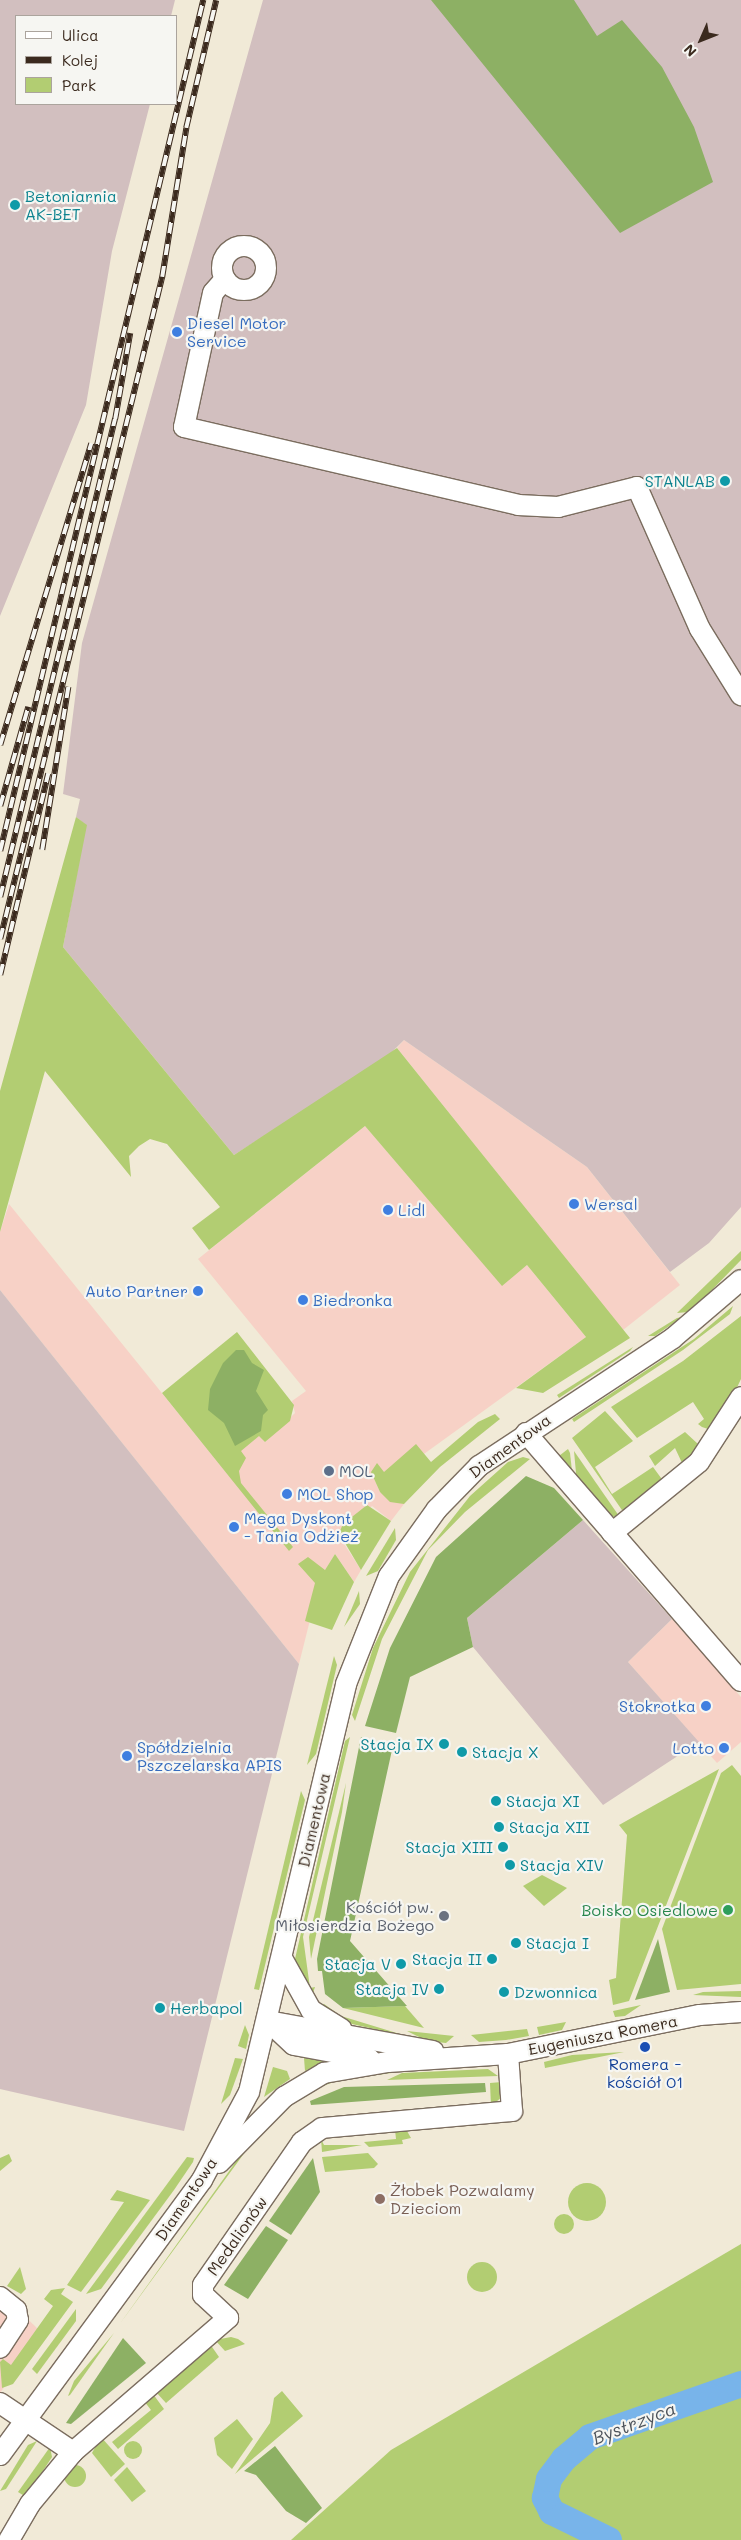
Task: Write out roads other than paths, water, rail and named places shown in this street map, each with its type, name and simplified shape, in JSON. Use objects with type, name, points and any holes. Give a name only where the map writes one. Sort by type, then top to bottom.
[{"type":"street","points":[[225,279],[213,294],[184,427],[518,505],[558,507],[637,487],[700,629],[741,694]]},
{"type":"street","name":"Diamentowa","points":[[0,2455],[202,2180],[249,2092],[268,2021],[336,1722],[377,1599],[410,1544],[457,1486],[526,1433],[673,1338],[741,1280]]},
{"type":"street","points":[[612,1533],[699,1462],[741,1397]]},
{"type":"street","points":[[526,1433],[741,1681]]},
{"type":"street","name":"Eugeniusza Romera","points":[[282,1958],[311,2010],[323,2021],[356,2036]]},
{"type":"street","name":"Eugeniusza Romera","points":[[202,2180],[298,2086],[335,2070],[388,2062],[508,2054],[682,2019],[741,2012]]},
{"type":"street","name":"Eugeniusza Romera","points":[[268,2021],[356,2036],[464,2058]]},
{"type":"street","name":"Eugeniusza Romera","points":[[268,2021],[294,2045],[388,2062]]},
{"type":"street","name":"Medalionów","points":[[9,2540],[30,2504],[73,2452],[228,2318],[203,2295],[202,2285],[312,2133],[512,2111],[508,2054]]},
{"type":"street","points":[[0,2297],[16,2310],[18,2320],[0,2348]]},
{"type":"street","points":[[0,2403],[73,2452]]},
{"type":"waterway","name":"Bystrzyca","points":[[609,2540],[552,2512],[545,2498],[549,2479],[564,2459],[590,2437],[741,2384]]},
{"type":"railway","points":[[178,105],[203,0]]},
{"type":"railway","points":[[0,939],[162,277],[186,128],[216,0]]},
{"type":"railway","points":[[0,851],[178,105]]},
{"type":"railway","points":[[0,897],[115,419],[130,333]]},
{"type":"railway","points":[[0,745],[91,443]]},
{"type":"railway","points":[[42,850],[68,687]]},
{"type":"railway","points":[[0,806],[28,707]]},
{"type":"railway","points":[[0,975],[48,774]]},
{"type":"place","name":"Betoniarnia AK-BET","points":[[15,205]]},
{"type":"place","name":"Diesel Motor Service","points":[[177,332]]},
{"type":"place","name":"STANLAB","points":[[725,481]]},
{"type":"place","name":"Wersal","points":[[574,1204]]},
{"type":"place","name":"Lidl","points":[[388,1210]]},
{"type":"place","name":"Auto Partner","points":[[198,1291]]},
{"type":"place","name":"Biedronka","points":[[303,1300]]},
{"type":"place","name":"MOL","points":[[329,1471]]},
{"type":"place","name":"MOL Shop","points":[[287,1494]]},
{"type":"place","name":"Mega Dyskont - Tania Odżież","points":[[234,1527]]},
{"type":"place","name":"Stokrotka","points":[[706,1706]]},
{"type":"place","name":"Stacja IX","points":[[444,1744]]},
{"type":"place","name":"Lotto","points":[[724,1748]]},
{"type":"place","name":"Stacja X","points":[[462,1752]]},
{"type":"place","name":"Spółdzielnia Pszczelarska APIS","points":[[127,1756]]},
{"type":"place","name":"Stacja XI","points":[[496,1801]]},
{"type":"place","name":"Stacja XII","points":[[499,1827]]},
{"type":"place","name":"Stacja XIII","points":[[503,1847]]},
{"type":"place","name":"Stacja XIV","points":[[510,1865]]},
{"type":"place","name":"Boisko Osiedlowe","points":[[728,1910]]},
{"type":"place","name":"Kościół pw. Miłosierdzia Bożego","points":[[444,1916]]},
{"type":"place","name":"Stacja I","points":[[516,1943]]},
{"type":"place","name":"Stacja II","points":[[492,1959]]},
{"type":"place","name":"Stacja V","points":[[401,1964]]},
{"type":"place","name":"Stacja IV","points":[[439,1989]]},
{"type":"place","name":"Dzwonnica","points":[[504,1992]]},
{"type":"place","name":"Herbapol","points":[[160,2008]]},
{"type":"place","name":"Romera - kościół 01","points":[[645,2047]]},
{"type":"place","name":"Żłobek Pozwalamy Dzieciom","points":[[380,2199]]}]
